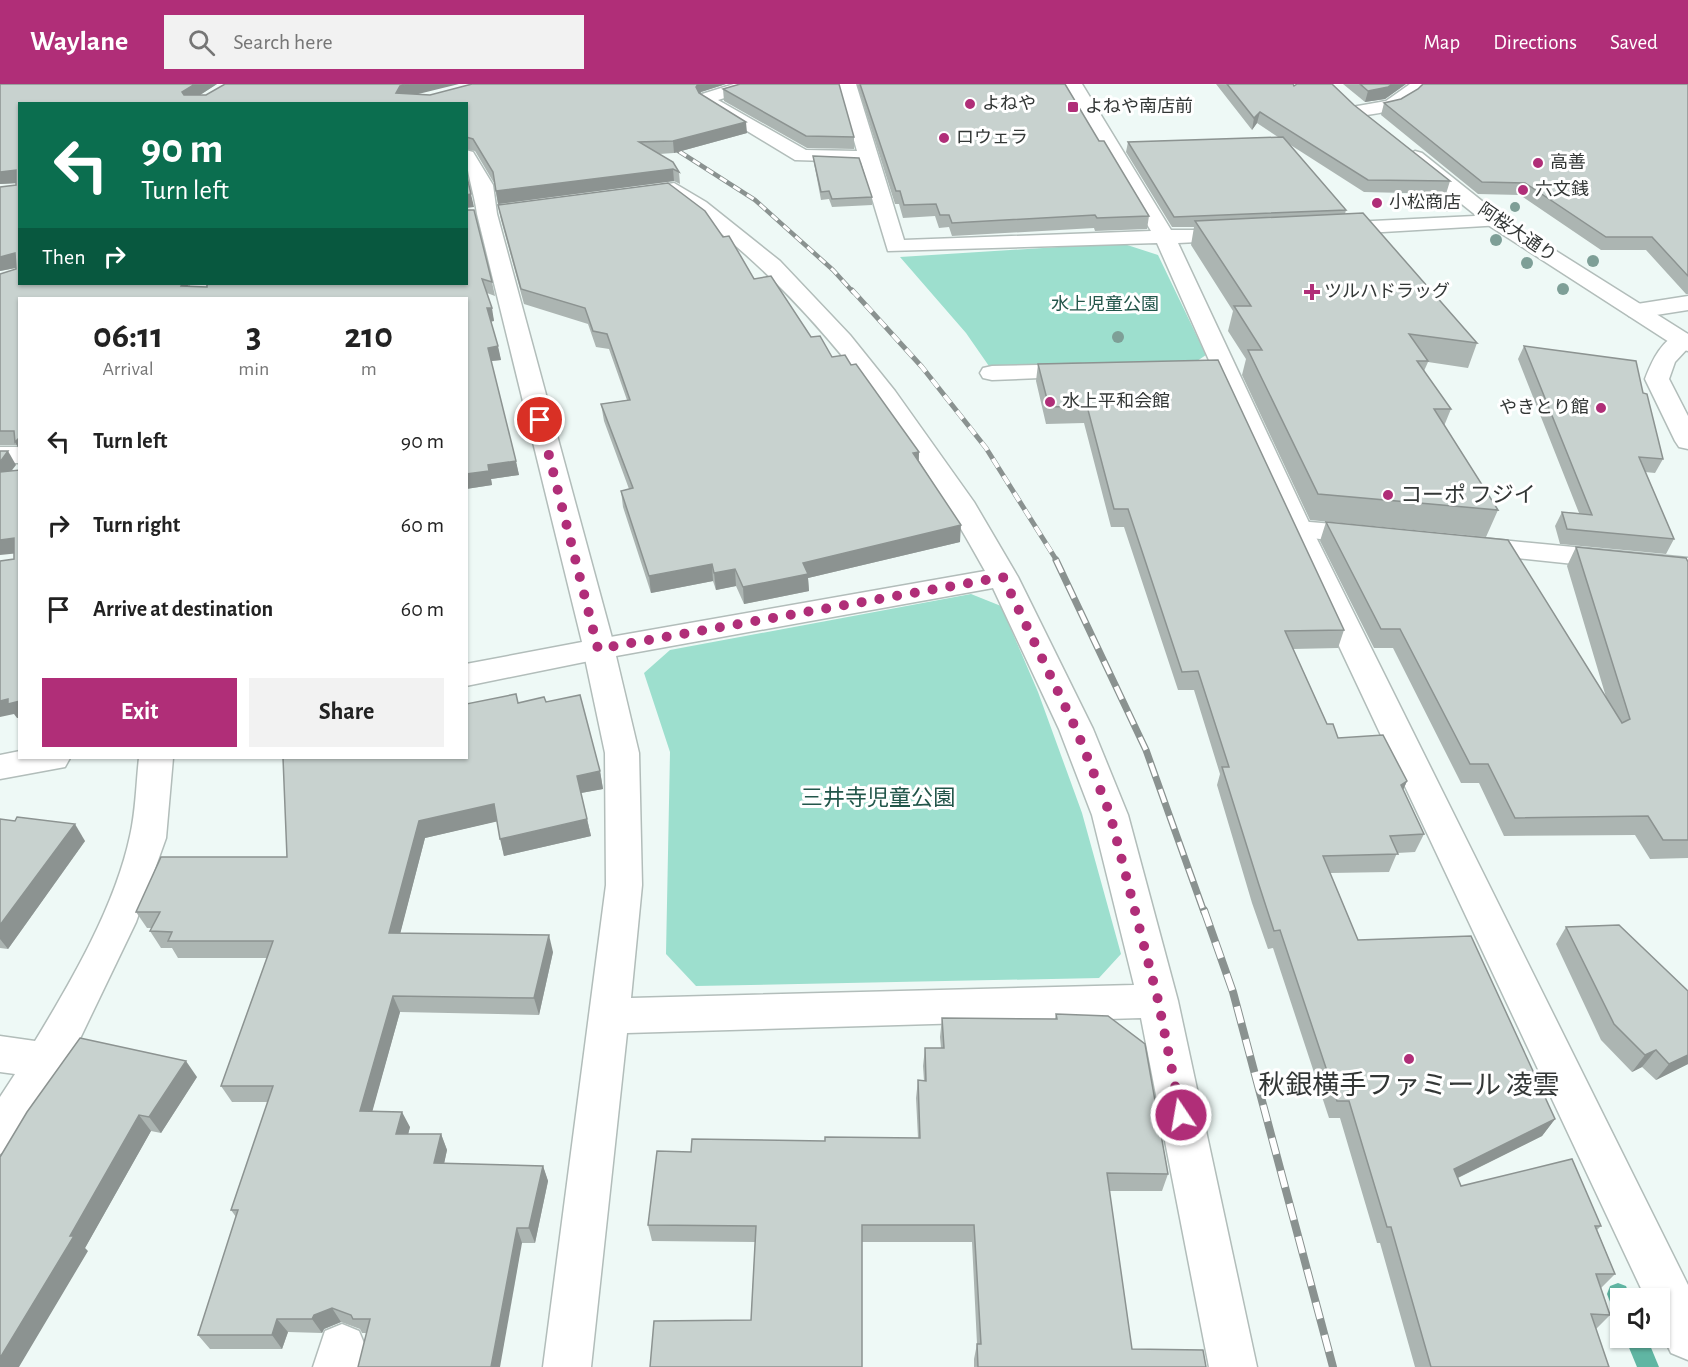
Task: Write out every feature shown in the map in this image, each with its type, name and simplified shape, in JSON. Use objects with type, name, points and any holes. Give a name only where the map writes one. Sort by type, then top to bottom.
[{"type":"street","points":[[751,84],[708,98],[710,103],[802,156],[869,157]]},
{"type":"street","points":[[847,84],[895,247],[1257,233]]},
{"type":"street","points":[[1073,84],[1165,237],[1214,368],[1303,538],[1688,1336]]},
{"type":"street","points":[[1383,131],[1351,104],[1391,107],[1406,99],[1419,84]]},
{"type":"street","name":"阿桜大通り","points":[[1401,146],[1495,221],[1685,342]]},
{"type":"street","points":[[468,159],[483,185],[488,214],[598,649],[622,753],[624,885],[567,1367]]},
{"type":"street","points":[[639,194],[674,189],[726,228],[787,282],[842,340],[886,396],[964,508],[1003,577],[1076,729],[1110,814],[1158,1000],[1233,1367]]},
{"type":"street","points":[[1315,230],[1495,221]]},
{"type":"street","points":[[1637,311],[1688,303]]},
{"type":"street","points":[[1685,342],[1664,360],[1657,379],[1688,441]]},
{"type":"street","points":[[992,373],[1108,370]]},
{"type":"street","points":[[0,455],[18,455]]},
{"type":"street","points":[[1303,538],[1392,546]]},
{"type":"street","points":[[1443,551],[1654,571],[1688,581]]},
{"type":"street","points":[[1654,571],[1688,567]]},
{"type":"street","points":[[468,675],[598,649],[1003,577]]},
{"type":"street","points":[[0,767],[47,759]]},
{"type":"street","points":[[0,1134],[48,1061],[118,919],[146,846],[156,759]]},
{"type":"street","points":[[610,1016],[1158,1000]]},
{"type":"street","points":[[0,1054],[48,1061]]},
{"type":"green space","name":"水上児童公園","points":[[1121,243],[1158,255],[1206,355],[1194,363],[991,369],[966,333],[900,257]]},
{"type":"green space","name":"三井寺児童公園","points":[[971,594],[1001,606],[1038,692],[1082,813],[1121,954],[1099,978],[696,986],[666,954],[670,752],[644,673],[670,650]]},
{"type":"building","points":[[0,84],[195,84],[182,92],[184,95],[206,95],[225,84],[410,84],[400,86],[396,93],[430,95],[472,84],[698,84],[696,87],[699,93],[746,122],[673,141],[639,142],[673,162],[679,172],[673,169],[496,191],[493,172],[473,139],[468,138],[468,102],[18,102],[18,285],[207,287],[207,285],[468,285],[468,210],[474,210],[492,282],[482,279],[492,308],[487,308],[498,346],[488,348],[516,461],[488,465],[489,471],[468,474],[468,297],[18,297],[18,439],[15,442],[14,431],[0,431],[0,274],[16,269],[15,253],[0,257],[0,187],[16,185],[16,170],[0,172]]},
{"type":"building","points":[[740,84],[839,84],[854,137],[806,136],[723,89]]},
{"type":"building","points":[[860,84],[1065,84],[1099,141],[1104,141],[1149,216],[1097,218],[1095,215],[952,223],[949,215],[940,215],[936,204],[904,205],[900,191],[896,191]]},
{"type":"building","points":[[1227,84],[1293,84],[1294,86],[1297,84],[1332,84],[1354,105],[1450,181],[1368,180],[1260,112],[1254,118]]},
{"type":"building","points":[[1360,84],[1393,84],[1368,91]]},
{"type":"building","points":[[1423,84],[1688,84],[1688,276],[1652,237],[1606,237],[1525,183],[1482,182],[1384,103],[1401,99]]},
{"type":"building","points":[[1283,137],[1346,210],[1174,217],[1128,142]]},
{"type":"building","points":[[813,156],[859,158],[872,197],[832,199],[829,191],[821,192]]},
{"type":"building","points":[[668,183],[705,211],[723,237],[729,236],[754,279],[771,276],[811,337],[820,336],[832,357],[845,355],[851,365],[856,364],[919,452],[913,453],[961,525],[803,563],[808,574],[743,587],[735,569],[714,573],[712,564],[649,576],[621,491],[633,488],[601,404],[630,400],[607,334],[593,331],[585,308],[521,289],[498,205]]},
{"type":"building","points":[[1363,213],[1477,343],[1409,334],[1428,361],[1417,361],[1451,409],[1434,409],[1498,510],[1318,494],[1248,350],[1262,350],[1234,306],[1251,306],[1195,221]]},
{"type":"building","points":[[1524,346],[1636,361],[1643,393],[1647,394],[1663,459],[1639,457],[1674,539],[1567,529],[1562,512],[1592,515]]},
{"type":"building","points":[[1218,360],[1344,630],[1285,631],[1327,724],[1333,724],[1338,738],[1383,735],[1407,781],[1401,785],[1424,834],[1390,836],[1398,854],[1323,856],[1358,940],[1471,936],[1555,1119],[1454,1169],[1461,1186],[1572,1159],[1601,1226],[1595,1226],[1615,1274],[1596,1274],[1610,1315],[1591,1314],[1609,1367],[1431,1367],[1391,1227],[1387,1227],[1349,1101],[1337,1101],[1280,930],[1274,931],[1222,767],[1229,767],[1198,671],[1182,672],[1128,509],[1114,509],[1087,406],[1049,407],[1038,364]]},
{"type":"building","points":[[0,451],[8,451],[0,462]]},
{"type":"building","points":[[18,470],[18,702],[8,704],[8,699],[0,701],[0,561],[14,559],[14,538],[0,540],[0,472]]},
{"type":"building","points":[[1326,522],[1508,540],[1622,723],[1630,719],[1576,547],[1686,558],[1688,562],[1688,840],[1663,840],[1648,816],[1515,818],[1488,764],[1470,764],[1400,629],[1381,629]]},
{"type":"building","points":[[516,694],[518,703],[544,697],[546,702],[580,695],[600,771],[577,776],[587,819],[500,839],[494,804],[419,821],[389,933],[549,935],[534,998],[393,996],[360,1111],[402,1112],[396,1134],[441,1134],[434,1163],[543,1166],[529,1228],[517,1228],[491,1367],[358,1367],[370,1319],[353,1319],[351,1315],[332,1308],[314,1315],[312,1319],[277,1319],[272,1335],[198,1335],[238,1210],[231,1210],[273,1086],[221,1086],[273,941],[168,941],[172,932],[150,931],[160,912],[136,912],[161,857],[287,857],[283,759],[468,759],[468,704]]},
{"type":"building","points":[[17,817],[75,824],[0,925],[0,819],[15,821]]},
{"type":"building","points":[[1619,925],[1688,991],[1688,1055],[1669,1064],[1656,1050],[1645,1055],[1614,1024],[1566,927]]},
{"type":"building","points":[[1056,1014],[1108,1016],[1145,1044],[1168,1174],[1107,1173],[1132,1349],[1203,1350],[1206,1367],[978,1367],[977,1344],[981,1344],[974,1225],[862,1225],[862,1367],[650,1367],[654,1321],[751,1320],[756,1226],[648,1225],[657,1151],[691,1152],[692,1139],[825,1141],[825,1137],[920,1138],[918,1080],[926,1081],[925,1048],[944,1048],[942,1018],[1057,1019]]},
{"type":"building","points":[[80,1038],[186,1061],[149,1117],[139,1115],[70,1236],[74,1236],[0,1358],[0,1157],[27,1112]]},
{"type":"waterway","points":[[1640,1348],[1648,1367]]},
{"type":"railway","points":[[666,143],[755,200],[833,270],[853,292]]},
{"type":"railway","points":[[852,290],[922,367],[986,448],[1057,561]]},
{"type":"railway","points":[[1056,560],[1146,750],[1204,912]]},
{"type":"railway","points":[[1204,910],[1233,992],[1333,1367]]},
{"type":"place","name":"よねや","points":[[970,104]]},
{"type":"place","name":"よねや南店前","points":[[1073,107]]},
{"type":"place","name":"ロウェラ","points":[[944,138]]},
{"type":"place","name":"高善","points":[[1538,163]]},
{"type":"place","name":"六文銭","points":[[1523,190]]},
{"type":"place","name":"小松商店","points":[[1377,203]]},
{"type":"place","name":"ツルハドラッグ","points":[[1312,292]]},
{"type":"place","name":"水上平和会館","points":[[1050,402]]},
{"type":"place","name":"やきとり館","points":[[1601,408]]},
{"type":"place","name":"コーポ フジイ","points":[[1388,495]]},
{"type":"place","name":"秋銀横手ファミール 凌雲","points":[[1409,1059]]},
{"type":"route","points":[[540,420],[598,649],[1003,577],[1076,729],[1110,814],[1158,1000],[1181,1115]]}]
